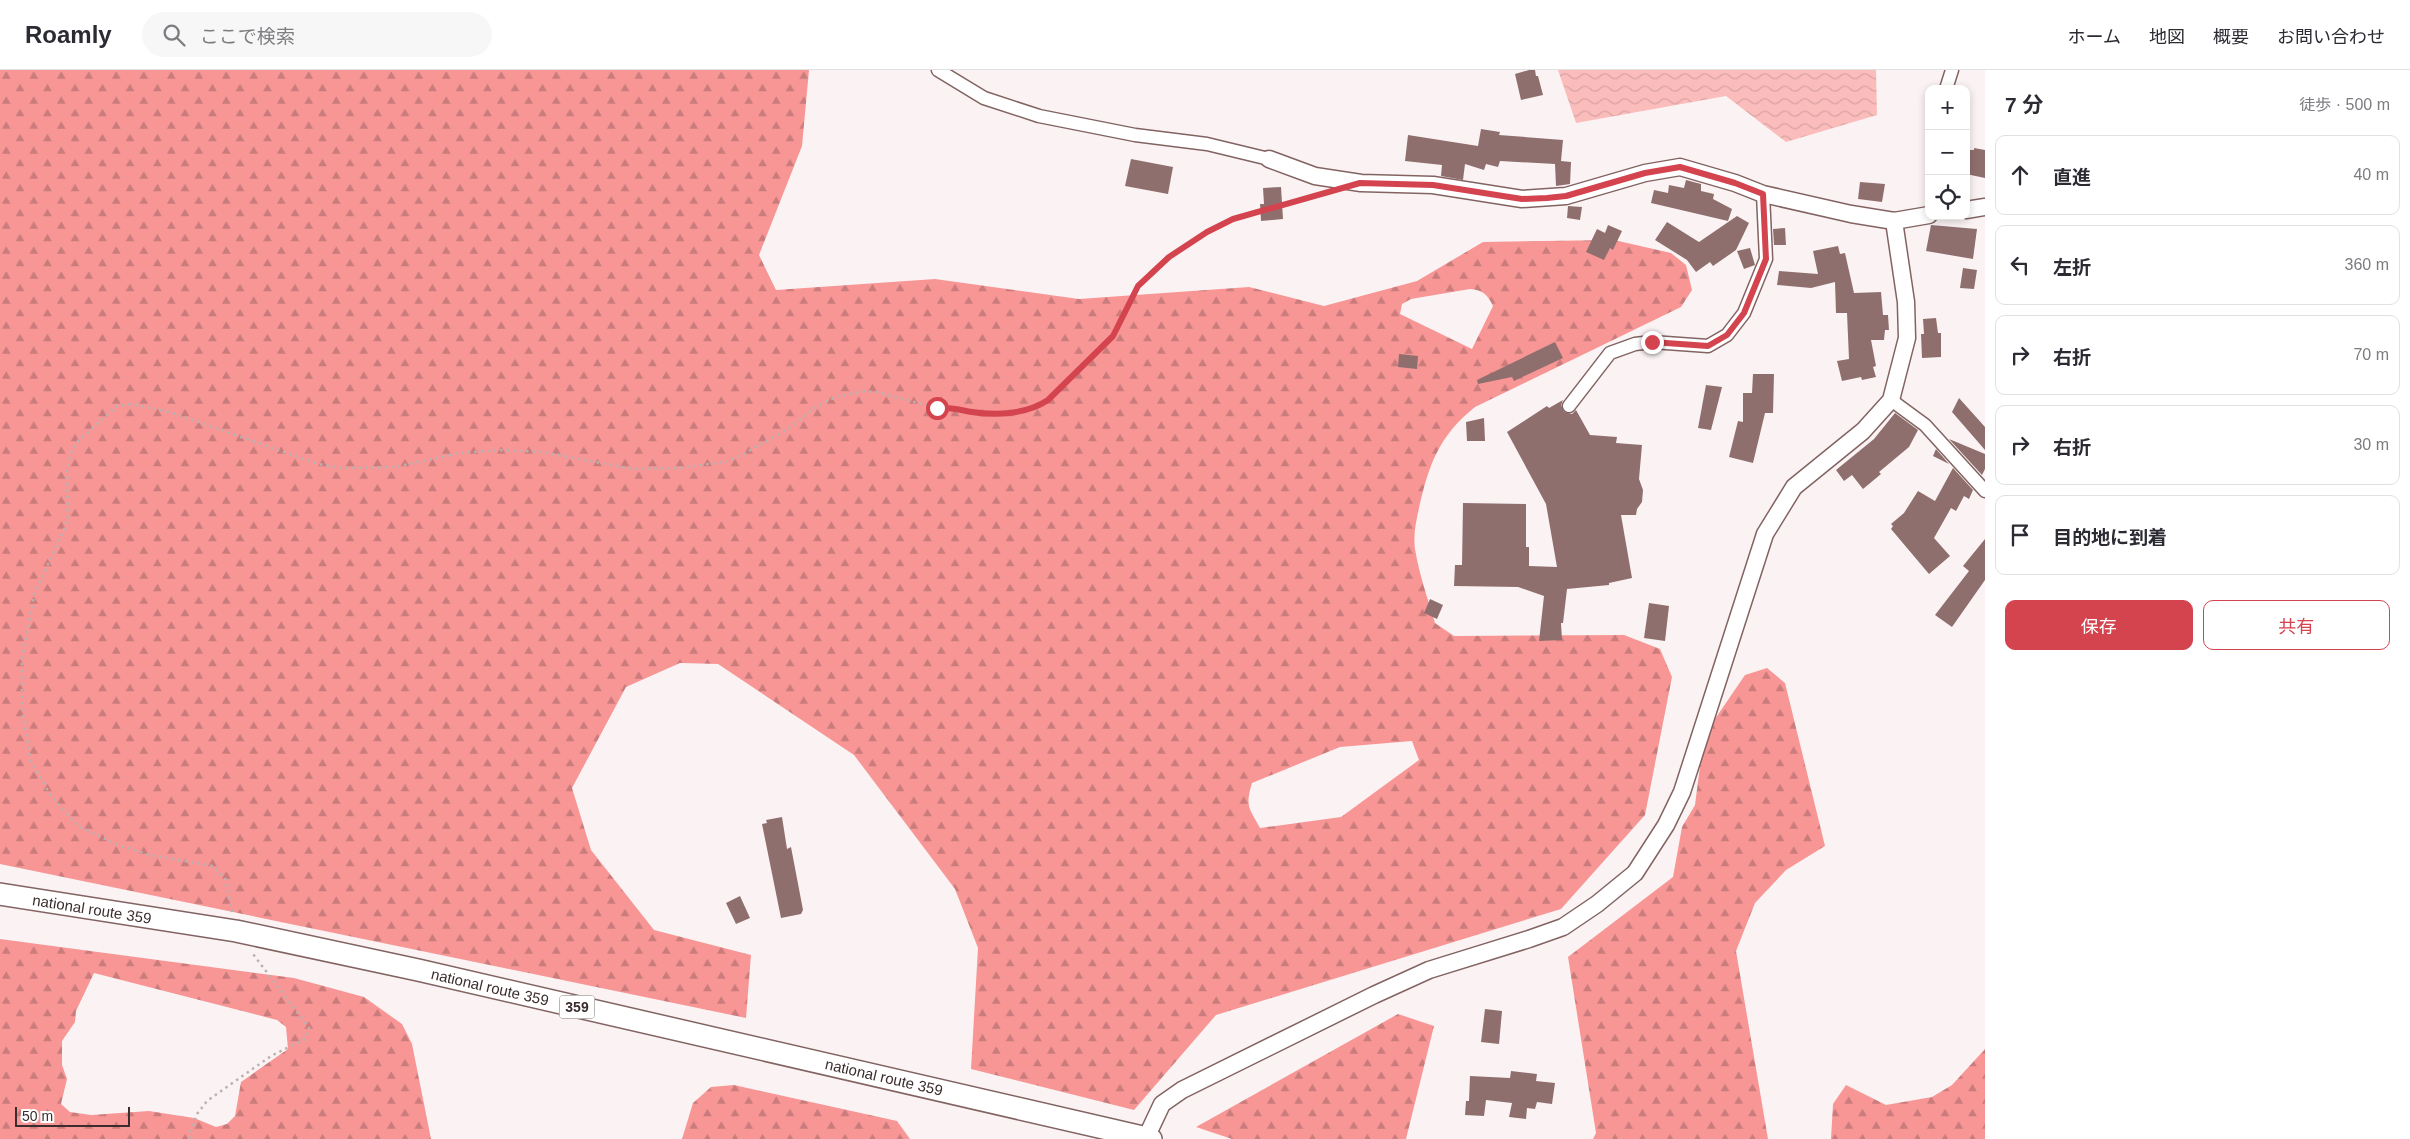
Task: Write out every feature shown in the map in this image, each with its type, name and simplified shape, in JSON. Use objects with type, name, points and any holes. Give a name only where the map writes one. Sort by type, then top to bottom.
[{"type":"highway","name":"national route 359","points":[[0,894],[236,931],[418,970],[1148,1138]]},
{"type":"street","points":[[938,70],[984,98],[1039,116],[1135,135],[1208,144],[1269,159],[1315,176],[1360,183],[1433,185],[1522,199],[1566,196],[1645,173],[1680,167],[1735,183],[1763,194],[1833,210],[1894,221],[1925,216]]},
{"type":"street","points":[[1947,85],[1952,70]]},
{"type":"street","points":[[1569,406],[1610,353],[1635,344],[1652,342],[1708,346],[1727,335],[1744,313],[1766,259],[1763,194]]},
{"type":"street","points":[[1970,209],[1985,207]]},
{"type":"street","points":[[1148,1138],[1162,1104],[1182,1090],[1374,995],[1429,970],[1530,940],[1563,927],[1597,904],[1635,873],[1666,825],[1682,792],[1764,534],[1794,487],[1863,431],[1890,400],[1907,338],[1906,302],[1894,221]]},
{"type":"street","points":[[1890,400],[1926,425],[1985,491]]},
{"type":"path","points":[[236,931],[226,880],[213,866],[150,855],[118,845],[78,826],[51,796],[31,761],[22,710],[22,658],[35,592],[68,521],[67,472],[71,453],[77,442],[117,406],[132,404],[170,412],[318,464],[342,468],[395,467],[460,453],[499,450],[542,452],[634,469],[678,468],[726,462],[788,429],[816,406],[835,397],[864,391],[876,392],[937,408],[949,407],[974,412],[1007,414],[1038,407],[1048,400],[1113,336],[1138,286],[1169,257],[1207,232],[1233,219],[1324,193]]},
{"type":"path","points":[[191,1139],[191,1131],[197,1114],[207,1101],[271,1056],[305,1040],[309,1028],[252,954]]},
{"type":"green space","points":[[0,70],[809,70],[802,146],[759,255],[776,290],[935,279],[1079,299],[1249,287],[1324,306],[1417,281],[1483,242],[1614,240],[1671,253],[1686,265],[1692,290],[1681,307],[1475,407],[1452,429],[1437,452],[1427,478],[1417,518],[1414,544],[1435,623],[1454,636],[1624,635],[1660,649],[1672,677],[1645,815],[1561,909],[1216,1015],[1134,1110],[971,1069],[978,948],[955,889],[854,755],[718,664],[680,663],[626,687],[572,788],[591,850],[654,930],[751,955],[746,1018],[0,864]],"holes":[[[1470,289],[1484,293],[1493,306],[1472,349],[1400,314],[1402,304],[1411,299]],[[1412,741],[1419,760],[1341,817],[1260,828],[1249,807],[1252,783],[1340,747]]]},
{"type":"green space","points":[[1767,668],[1785,683],[1825,846],[1786,870],[1755,903],[1736,951],[1768,1139],[1593,1139],[1596,1133],[1568,957],[1673,877],[1682,827],[1695,805],[1704,735],[1745,675]]},
{"type":"green space","points":[[0,939],[294,978],[364,997],[402,1024],[412,1044],[431,1139],[0,1139]],"holes":[[[94,973],[277,1020],[286,1027],[288,1049],[241,1082],[235,1116],[227,1124],[216,1127],[194,1118],[149,1111],[91,1115],[70,1112],[61,1104],[67,1079],[62,1065],[62,1041],[75,1022],[76,1011]]]},
{"type":"green space","points":[[1398,1014],[1434,1026],[1406,1139],[1232,1139],[1196,1127]]},
{"type":"green space","points":[[1985,1049],[1985,1139],[1831,1139],[1833,1104],[1846,1085],[1886,1105],[1932,1097],[1952,1085]]},
{"type":"green space","points":[[734,1085],[897,1121],[910,1139],[682,1139],[693,1103],[711,1087]]},
{"type":"water","points":[[1558,70],[1876,70],[1877,115],[1786,142],[1726,96],[1576,123]]},
{"type":"building","points":[[1535,70],[1543,95],[1521,100],[1515,74]]},
{"type":"building","points":[[1481,129],[1500,132],[1499,135],[1563,140],[1561,161],[1571,162],[1570,184],[1556,186],[1555,164],[1500,161],[1498,167],[1486,164],[1484,170],[1465,164],[1463,180],[1441,176],[1442,165],[1405,161],[1408,135],[1478,146]]},
{"type":"building","points":[[1974,148],[1985,150],[1985,178],[1970,175],[1970,150],[1974,150]]},
{"type":"building","points":[[1131,159],[1173,167],[1168,194],[1125,186]]},
{"type":"building","points":[[1686,180],[1701,184],[1701,191],[1714,194],[1713,199],[1732,209],[1728,221],[1651,203],[1654,190],[1668,193],[1669,185],[1684,188]]},
{"type":"building","points":[[1860,182],[1885,184],[1882,202],[1858,199]]},
{"type":"building","points":[[1281,187],[1283,219],[1261,221],[1260,204],[1264,204],[1263,188]]},
{"type":"building","points":[[1568,206],[1582,207],[1580,220],[1567,218]]},
{"type":"building","points":[[1737,216],[1749,223],[1736,250],[1713,266],[1710,262],[1696,272],[1687,260],[1655,240],[1667,222],[1699,242]]},
{"type":"building","points":[[1608,225],[1622,231],[1613,250],[1610,248],[1604,260],[1586,252],[1597,229],[1605,233]]},
{"type":"building","points":[[1931,225],[1977,229],[1973,259],[1926,251]]},
{"type":"building","points":[[1785,228],[1786,245],[1774,245],[1773,229]]},
{"type":"building","points":[[1838,246],[1840,254],[1845,253],[1854,293],[1881,292],[1883,315],[1888,315],[1889,330],[1885,330],[1884,340],[1871,340],[1876,366],[1873,367],[1876,377],[1862,380],[1861,377],[1842,381],[1837,361],[1849,359],[1847,313],[1836,313],[1835,282],[1811,288],[1777,285],[1779,271],[1818,274],[1813,251]]},
{"type":"building","points":[[1750,248],[1755,265],[1744,269],[1737,251]]},
{"type":"building","points":[[1963,268],[1977,270],[1974,289],[1960,288]]},
{"type":"building","points":[[1936,318],[1938,333],[1941,333],[1941,357],[1922,358],[1921,334],[1924,334],[1923,319]]},
{"type":"building","points":[[1555,342],[1563,358],[1514,381],[1512,377],[1478,384],[1477,380]]},
{"type":"building","points":[[1399,354],[1418,356],[1417,369],[1398,367]]},
{"type":"building","points":[[1753,374],[1774,374],[1773,413],[1765,413],[1753,463],[1729,457],[1738,421],[1743,422],[1743,393],[1752,393]]},
{"type":"building","points":[[1706,385],[1722,387],[1711,430],[1698,428]]},
{"type":"building","points":[[1959,398],[1985,427],[1985,450],[1952,412]]},
{"type":"building","points":[[1563,400],[1561,405],[1564,412],[1572,414],[1576,410],[1590,435],[1617,437],[1616,443],[1642,445],[1639,479],[1643,490],[1642,502],[1637,509],[1636,515],[1621,515],[1632,578],[1609,583],[1609,585],[1567,589],[1563,623],[1561,623],[1562,640],[1539,641],[1544,596],[1518,587],[1454,586],[1455,565],[1462,565],[1463,503],[1526,504],[1526,547],[1529,547],[1529,566],[1557,567],[1546,504],[1507,432],[1547,406],[1549,408]]},
{"type":"building","points":[[1895,413],[1918,430],[1909,447],[1879,472],[1881,474],[1863,489],[1852,475],[1844,481],[1836,470],[1874,439]]},
{"type":"building","points":[[1484,418],[1485,441],[1467,441],[1466,422]]},
{"type":"building","points":[[1949,439],[1985,454],[1985,469],[1982,475]]},
{"type":"building","points":[[1936,449],[1949,464],[1933,456]]},
{"type":"building","points":[[1953,468],[1973,490],[1969,499],[1964,496],[1956,511],[1951,508],[1934,538],[1950,556],[1929,574],[1891,529],[1893,526],[1891,524],[1904,513],[1918,491],[1935,501]]},
{"type":"building","points":[[1985,539],[1985,580],[1952,627],[1935,615],[1969,571],[1963,566]]},
{"type":"building","points":[[1430,599],[1443,605],[1437,619],[1424,613]]},
{"type":"building","points":[[1649,603],[1669,606],[1665,641],[1644,638]]},
{"type":"building","points":[[782,817],[787,849],[791,847],[803,910],[801,914],[781,918],[762,824],[767,823],[766,820]]},
{"type":"building","points":[[740,896],[750,918],[736,924],[726,903]]},
{"type":"building","points":[[1485,1009],[1502,1011],[1499,1044],[1481,1042]]},
{"type":"building","points":[[1511,1071],[1537,1074],[1536,1081],[1555,1083],[1552,1104],[1537,1102],[1535,1109],[1527,1108],[1526,1119],[1509,1117],[1512,1103],[1486,1100],[1484,1116],[1465,1115],[1466,1101],[1469,1101],[1470,1076],[1510,1078]]},
{"type":"route","points":[[937,408],[949,407],[974,412],[1007,414],[1038,407],[1048,400],[1113,336],[1138,286],[1169,257],[1207,232],[1233,219],[1360,183],[1433,185],[1522,199],[1547,198],[1566,196],[1645,173],[1680,167],[1735,183],[1763,194],[1766,259],[1744,313],[1727,335],[1708,346],[1652,342]]}]
